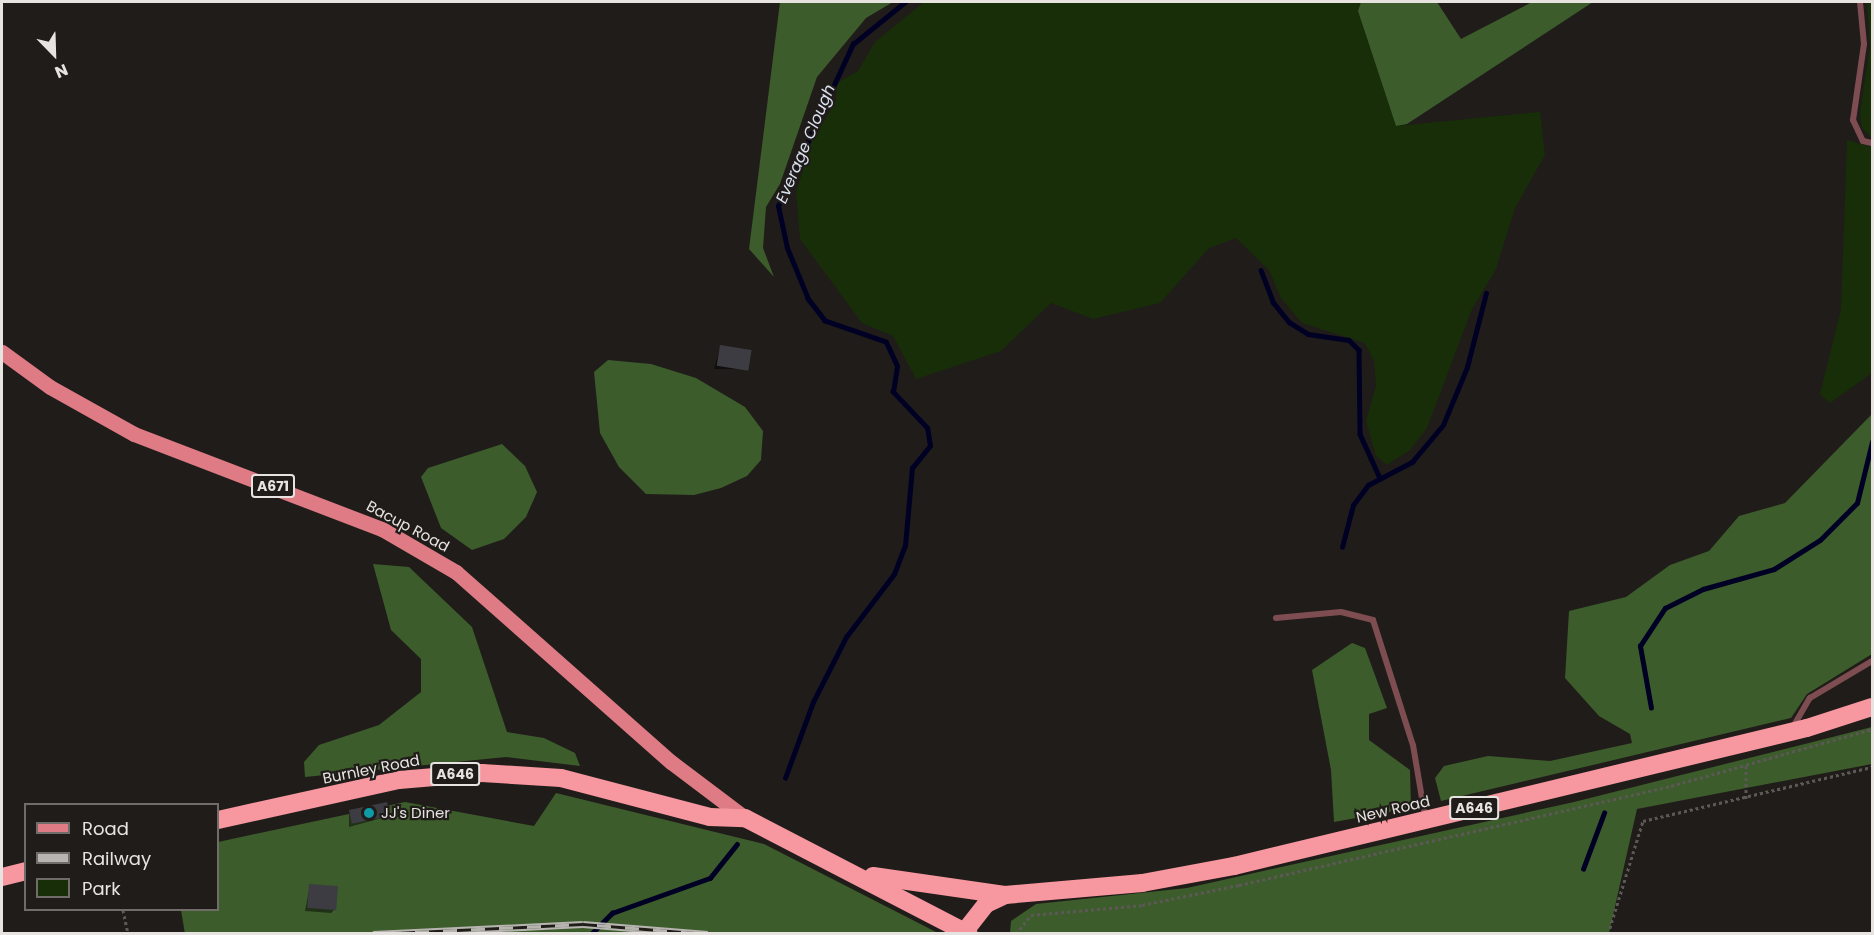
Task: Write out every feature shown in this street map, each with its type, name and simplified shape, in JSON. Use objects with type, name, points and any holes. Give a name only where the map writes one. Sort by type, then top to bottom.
[{"type":"highway","name":"New Road","points":[[967,932],[986,904],[1005,895],[1142,883],[1425,820],[1746,743],[1872,707]]},
{"type":"highway","name":"Burnley Road","points":[[219,820],[399,780],[482,773],[561,778],[710,817],[745,818]]},
{"type":"highway","points":[[745,818],[967,932]]},
{"type":"highway","points":[[2,878],[24,872]]},
{"type":"highway","points":[[856,873],[1005,895]]},
{"type":"main road","name":"Bacup Road","points":[[2,352],[50,387],[134,434],[382,529],[456,572],[671,762],[745,818]]},
{"type":"lane","points":[[1860,2],[1864,44],[1853,120],[1863,141],[1872,143]]},
{"type":"lane","points":[[1276,618],[1341,612],[1372,620],[1413,745],[1425,820]]},
{"type":"lane","points":[[1790,732],[1810,698],[1872,660]]},
{"type":"path","points":[[1016,933],[1031,915],[1142,904],[1239,885],[1746,765],[1872,729]]},
{"type":"path","points":[[1746,743],[1746,799]]},
{"type":"path","points":[[1608,933],[1643,821],[1746,799],[1872,767]]},
{"type":"path","points":[[123,911],[128,933]]},
{"type":"green space","points":[[780,2],[893,2],[866,18],[817,77],[780,184],[766,207],[763,248],[774,277],[749,249]]},
{"type":"green space","points":[[924,2],[1361,2],[1358,11],[1396,126],[1540,112],[1545,155],[1515,208],[1496,269],[1472,309],[1427,428],[1410,450],[1387,465],[1376,456],[1366,421],[1376,386],[1374,361],[1365,343],[1302,323],[1281,298],[1269,270],[1236,238],[1209,248],[1160,303],[1093,319],[1051,303],[1001,351],[916,379],[893,336],[862,323],[800,239],[796,192],[812,141],[836,101],[837,83],[858,71],[875,42]]},
{"type":"green space","points":[[1361,2],[1437,2],[1461,39],[1532,2],[1593,2],[1407,124],[1396,126],[1358,11]]},
{"type":"green space","points":[[1867,2],[1872,2],[1872,138],[1862,128],[1860,113],[1870,47]]},
{"type":"green space","points":[[1847,140],[1872,147],[1872,373],[1830,403],[1820,394],[1841,309]]},
{"type":"green space","points":[[608,360],[651,364],[696,378],[745,407],[763,431],[761,460],[747,476],[721,488],[694,495],[646,494],[619,467],[600,433],[594,372]]},
{"type":"green space","points":[[1872,414],[1872,654],[1807,694],[1791,718],[1441,801],[1435,778],[1444,766],[1488,756],[1550,761],[1632,743],[1630,734],[1599,716],[1565,678],[1569,611],[1626,597],[1670,565],[1709,551],[1739,516],[1785,503]]},
{"type":"green space","points":[[502,444],[525,466],[537,492],[526,517],[504,539],[472,550],[441,528],[421,477],[428,468]]},
{"type":"green space","points":[[373,564],[409,567],[472,627],[507,732],[544,738],[575,753],[580,766],[506,757],[305,777],[304,762],[319,745],[379,725],[421,692],[421,659],[391,630]]},
{"type":"green space","points":[[1352,643],[1365,648],[1387,708],[1369,714],[1369,740],[1410,770],[1411,808],[1334,822],[1331,770],[1312,670]]},
{"type":"green space","points":[[1872,727],[1872,764],[1637,809],[1609,933],[1010,933],[1011,921],[1036,904],[1187,888],[1574,802]]},
{"type":"green space","points":[[556,793],[764,844],[938,933],[185,934],[181,911],[219,911],[219,842],[405,802],[534,826]]},
{"type":"building","points":[[720,345],[752,350],[748,371],[717,366]]},
{"type":"building","name":"JJ's Diner","points":[[387,802],[390,816],[352,824],[349,810]]},
{"type":"building","points":[[309,884],[338,886],[336,910],[307,908]]},
{"type":"waterway","name":"Everage Clough","points":[[785,778],[813,702],[846,637],[894,574],[905,546],[912,468],[930,446],[927,428],[893,392],[897,366],[886,342],[825,321],[808,299],[787,248],[778,206],[853,44],[905,2]]},
{"type":"waterway","points":[[1261,270],[1273,302],[1289,322],[1308,334],[1349,340],[1359,350],[1360,434],[1380,478]]},
{"type":"waterway","points":[[1342,547],[1353,505],[1368,485],[1412,462],[1443,425],[1467,367],[1486,293]]},
{"type":"waterway","points":[[1651,708],[1640,646],[1665,608],[1703,589],[1774,569],[1820,540],[1857,503],[1872,442]]},
{"type":"waterway","points":[[1583,869],[1604,813]]},
{"type":"waterway","points":[[591,934],[612,913],[710,878],[737,844]]},
{"type":"railway","points":[[373,934],[583,924],[708,934]]},
{"type":"place","name":"JJ's Diner","points":[[369,813]]}]
